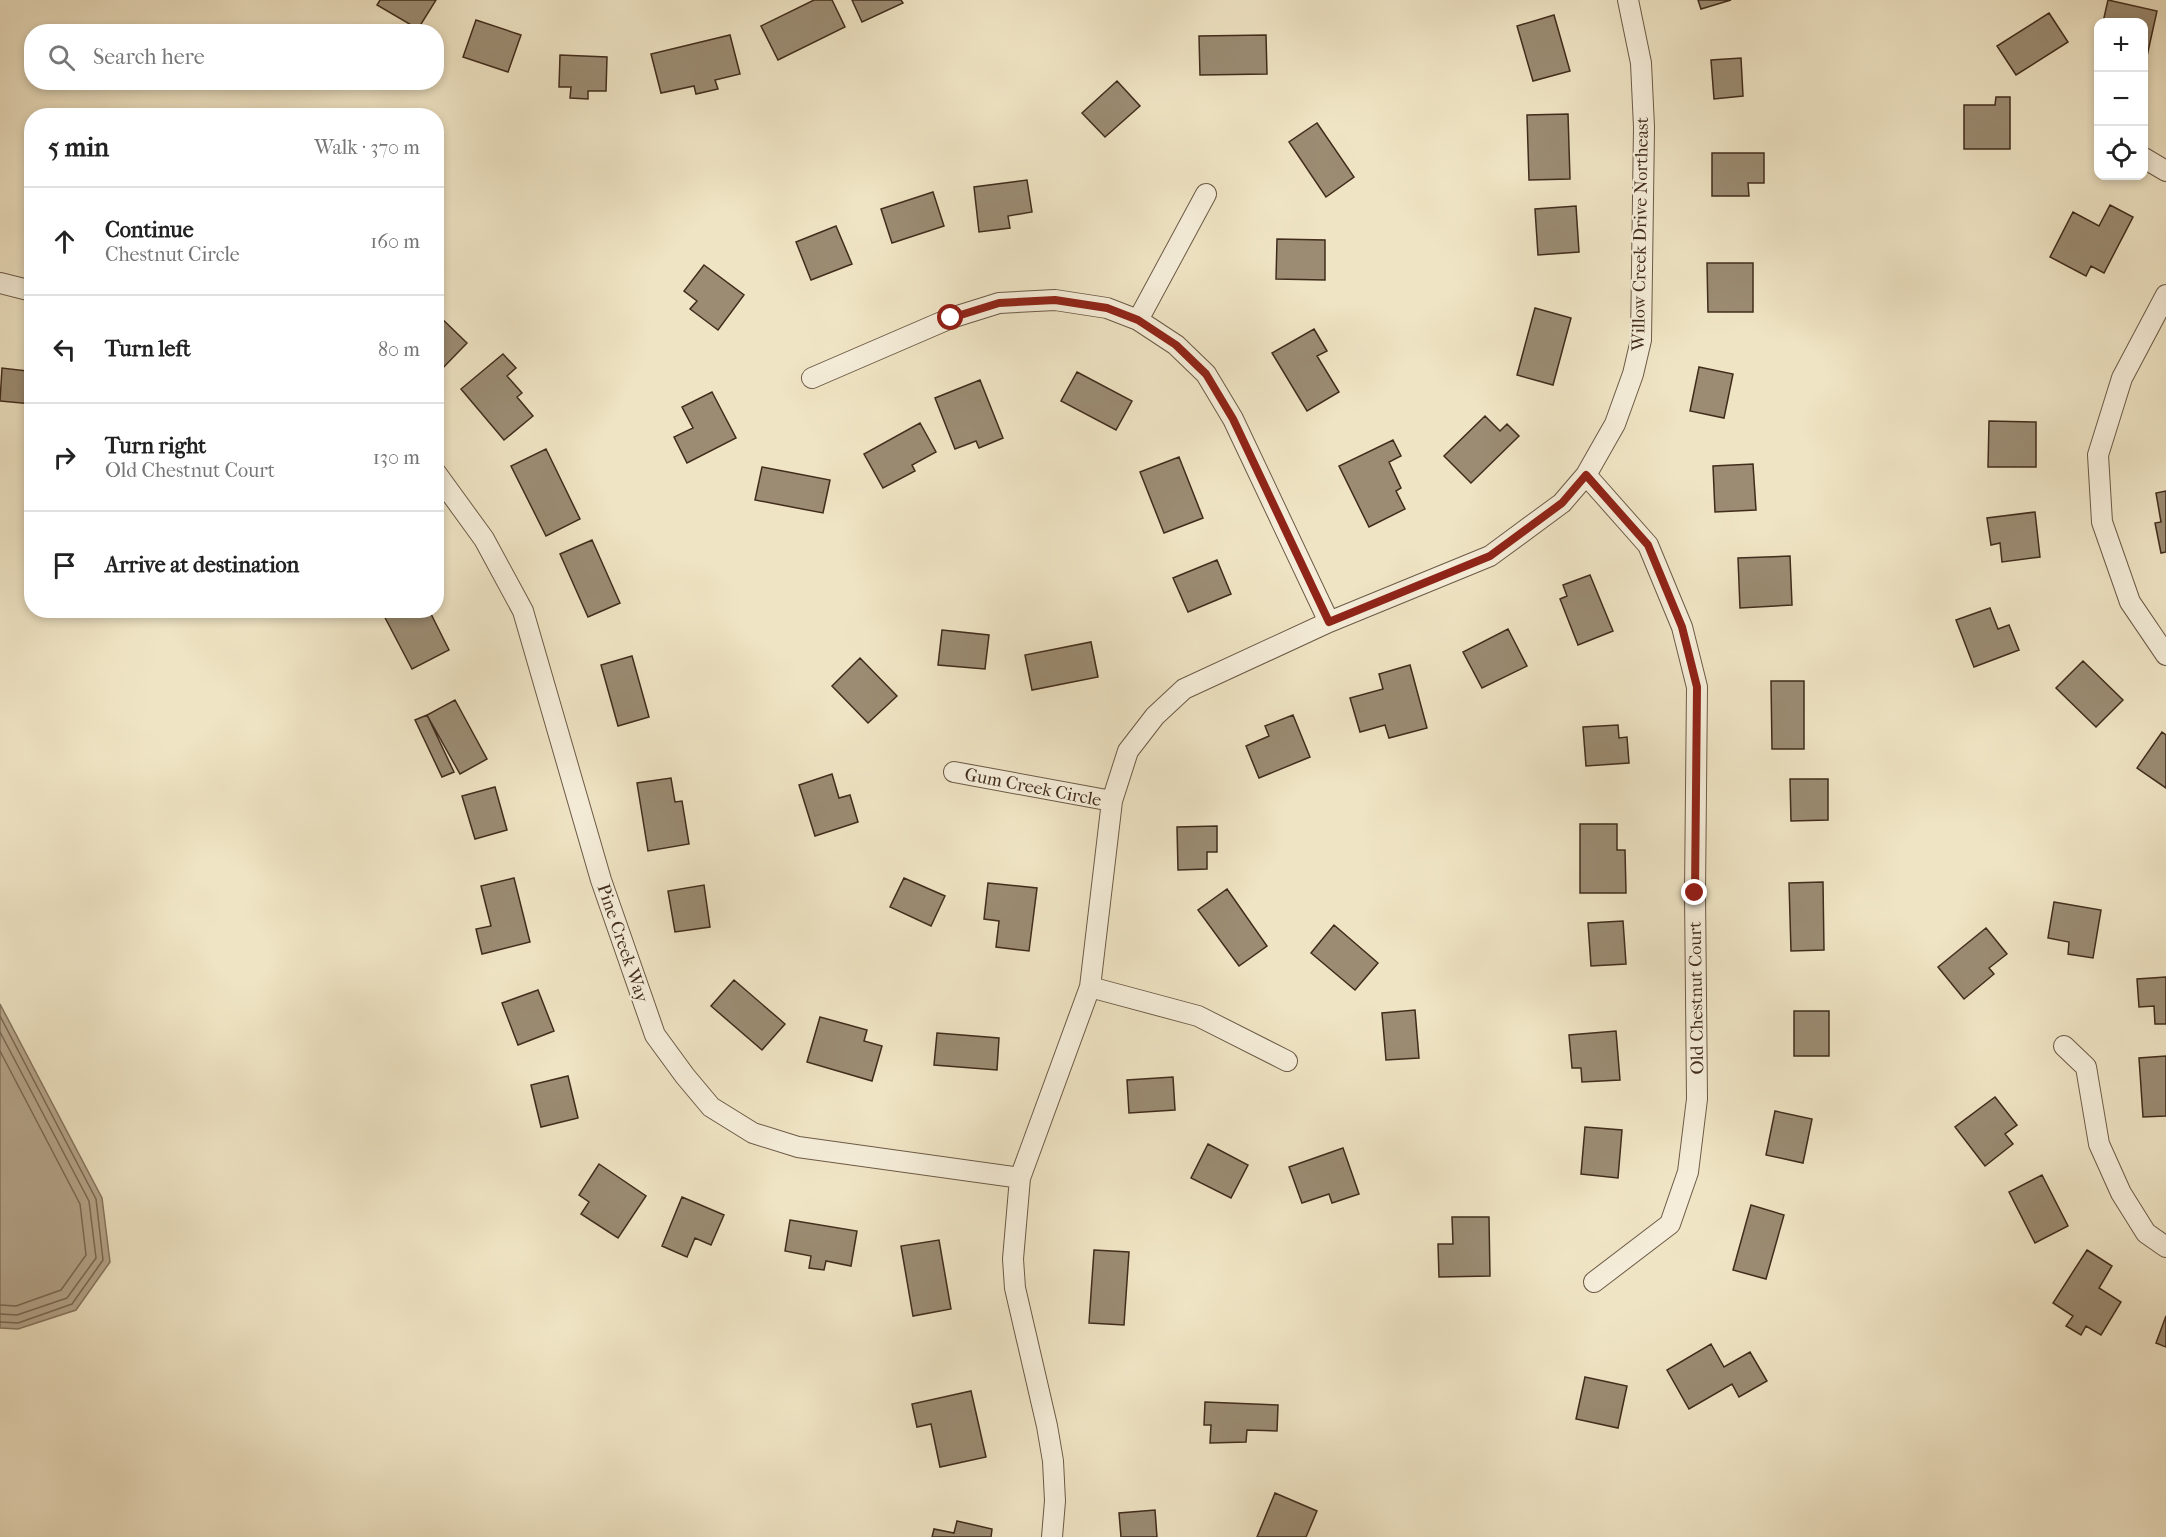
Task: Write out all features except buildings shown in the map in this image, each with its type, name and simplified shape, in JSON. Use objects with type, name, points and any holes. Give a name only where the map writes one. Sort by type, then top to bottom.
[{"type":"street","name":"Willow Creek Drive Northeast","points":[[1052,1537],[1055,1501],[1053,1461],[1015,1288],[1013,1259],[1020,1178],[1090,987],[1112,801],[1128,751],[1155,716],[1184,689],[1329,622],[1490,556],[1562,503],[1586,475],[1614,424],[1633,374],[1641,340],[1644,127],[1641,63],[1628,0]]},
{"type":"street","points":[[2148,160],[2166,171]]},
{"type":"street","points":[[1138,320],[1206,194]]},
{"type":"street","points":[[0,283],[24,289]]},
{"type":"street","points":[[2166,295],[2122,378],[2098,455],[2102,522],[2130,602],[2166,655]]},
{"type":"street","points":[[812,378],[951,318],[999,303],[1055,300],[1107,308],[1138,320],[1176,345],[1206,374],[1238,429],[1329,622]]},
{"type":"street","name":"Old Chestnut Court","points":[[1586,475],[1648,545],[1682,627],[1697,687],[1695,893],[1697,1099],[1688,1172],[1670,1224],[1594,1282]]},
{"type":"street","name":"Pine Creek Way","points":[[444,484],[484,539],[523,611],[601,880],[655,1035],[684,1076],[711,1107],[753,1133],[798,1147],[1020,1178]]},
{"type":"street","name":"Gum Creek Circle","points":[[954,772],[1112,801]]},
{"type":"street","points":[[1090,987],[1198,1016],[1287,1062]]},
{"type":"street","points":[[2064,1046],[2086,1068],[2099,1144],[2121,1193],[2146,1233],[2166,1247]]},
{"type":"water","points":[[0,1004],[102,1198],[110,1262],[76,1310],[18,1329],[0,1328]]},
{"type":"route","points":[[951,318],[999,303],[1055,300],[1107,308],[1138,320],[1176,345],[1206,374],[1233,419],[1263,478],[1329,622],[1490,556],[1562,503],[1586,475],[1648,545],[1682,627],[1697,687],[1695,893]]}]
